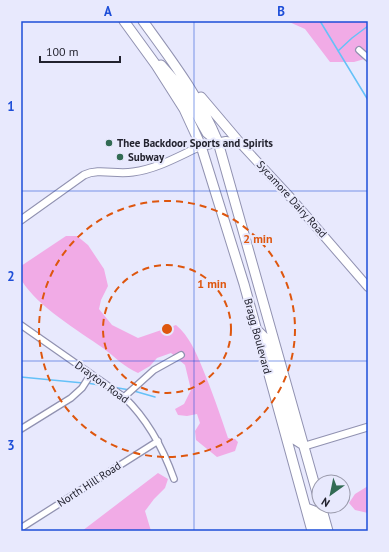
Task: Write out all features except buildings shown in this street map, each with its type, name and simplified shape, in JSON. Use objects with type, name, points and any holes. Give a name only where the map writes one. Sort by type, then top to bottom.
[{"type":"main road","name":"Bragg Boulevard","points":[[124,21],[156,65],[184,109],[202,146],[242,277],[312,531]]},
{"type":"main road","name":"Bragg Boulevard","points":[[143,21],[183,76],[209,119],[218,142],[312,474]]},
{"type":"main road","points":[[137,38],[182,89],[201,125],[207,133],[218,142]]},
{"type":"main road","points":[[183,76],[240,143]]},
{"type":"main road","points":[[202,146],[218,142],[232,141],[240,143]]},
{"type":"main road","name":"Sycamore Dairy Road","points":[[240,143],[291,198],[368,287]]},
{"type":"main road","points":[[256,329],[264,338],[294,439],[305,446]]},
{"type":"main road","points":[[306,508],[314,511],[321,531]]},
{"type":"main road","points":[[323,514],[328,531]]},
{"type":"street","points":[[359,50],[368,58]]},
{"type":"street","points":[[21,220],[84,174],[94,172],[121,173],[142,171],[153,168],[202,146]]},
{"type":"street","name":"Drayton Road","points":[[21,325],[124,397],[142,416],[158,440],[174,478]]},
{"type":"street","points":[[124,397],[154,370],[182,355]]},
{"type":"street","points":[[21,429],[71,398],[82,388],[91,374]]},
{"type":"street","points":[[305,446],[368,427]]},
{"type":"street","name":"North Hill Road","points":[[23,527],[158,440]]},
{"type":"street","points":[[21,519],[23,527]]},
{"type":"shaded area","points":[[287,21],[368,21],[368,58],[354,62],[330,62],[305,29]]},
{"type":"shaded area","points":[[66,236],[77,236],[88,245],[104,269],[108,286],[101,300],[99,309],[112,325],[138,338],[176,325],[185,334],[192,344],[200,361],[228,438],[235,439],[238,442],[235,451],[217,457],[196,440],[195,431],[200,423],[197,414],[187,416],[178,415],[175,409],[184,404],[191,390],[185,365],[171,353],[157,358],[150,366],[138,373],[133,371],[103,348],[59,318],[29,290],[21,279],[21,266]]},
{"type":"shaded area","points":[[158,473],[168,479],[165,488],[145,511],[151,531],[82,531]]},
{"type":"shaded area","points":[[368,486],[368,513],[355,510],[351,505],[351,500],[355,494]]},
{"type":"waterway","points":[[320,21],[368,100]]},
{"type":"waterway","points":[[338,51],[368,26]]},
{"type":"waterway","points":[[21,377],[83,383]]},
{"type":"waterway","points":[[87,383],[105,386]]},
{"type":"waterway","points":[[112,387],[130,390]]},
{"type":"waterway","points":[[134,391],[155,397]]},
{"type":"place","name":"Thee Backdoor Sports and Spirits","points":[[109,143]]},
{"type":"place","name":"Subway","points":[[120,157]]}]
